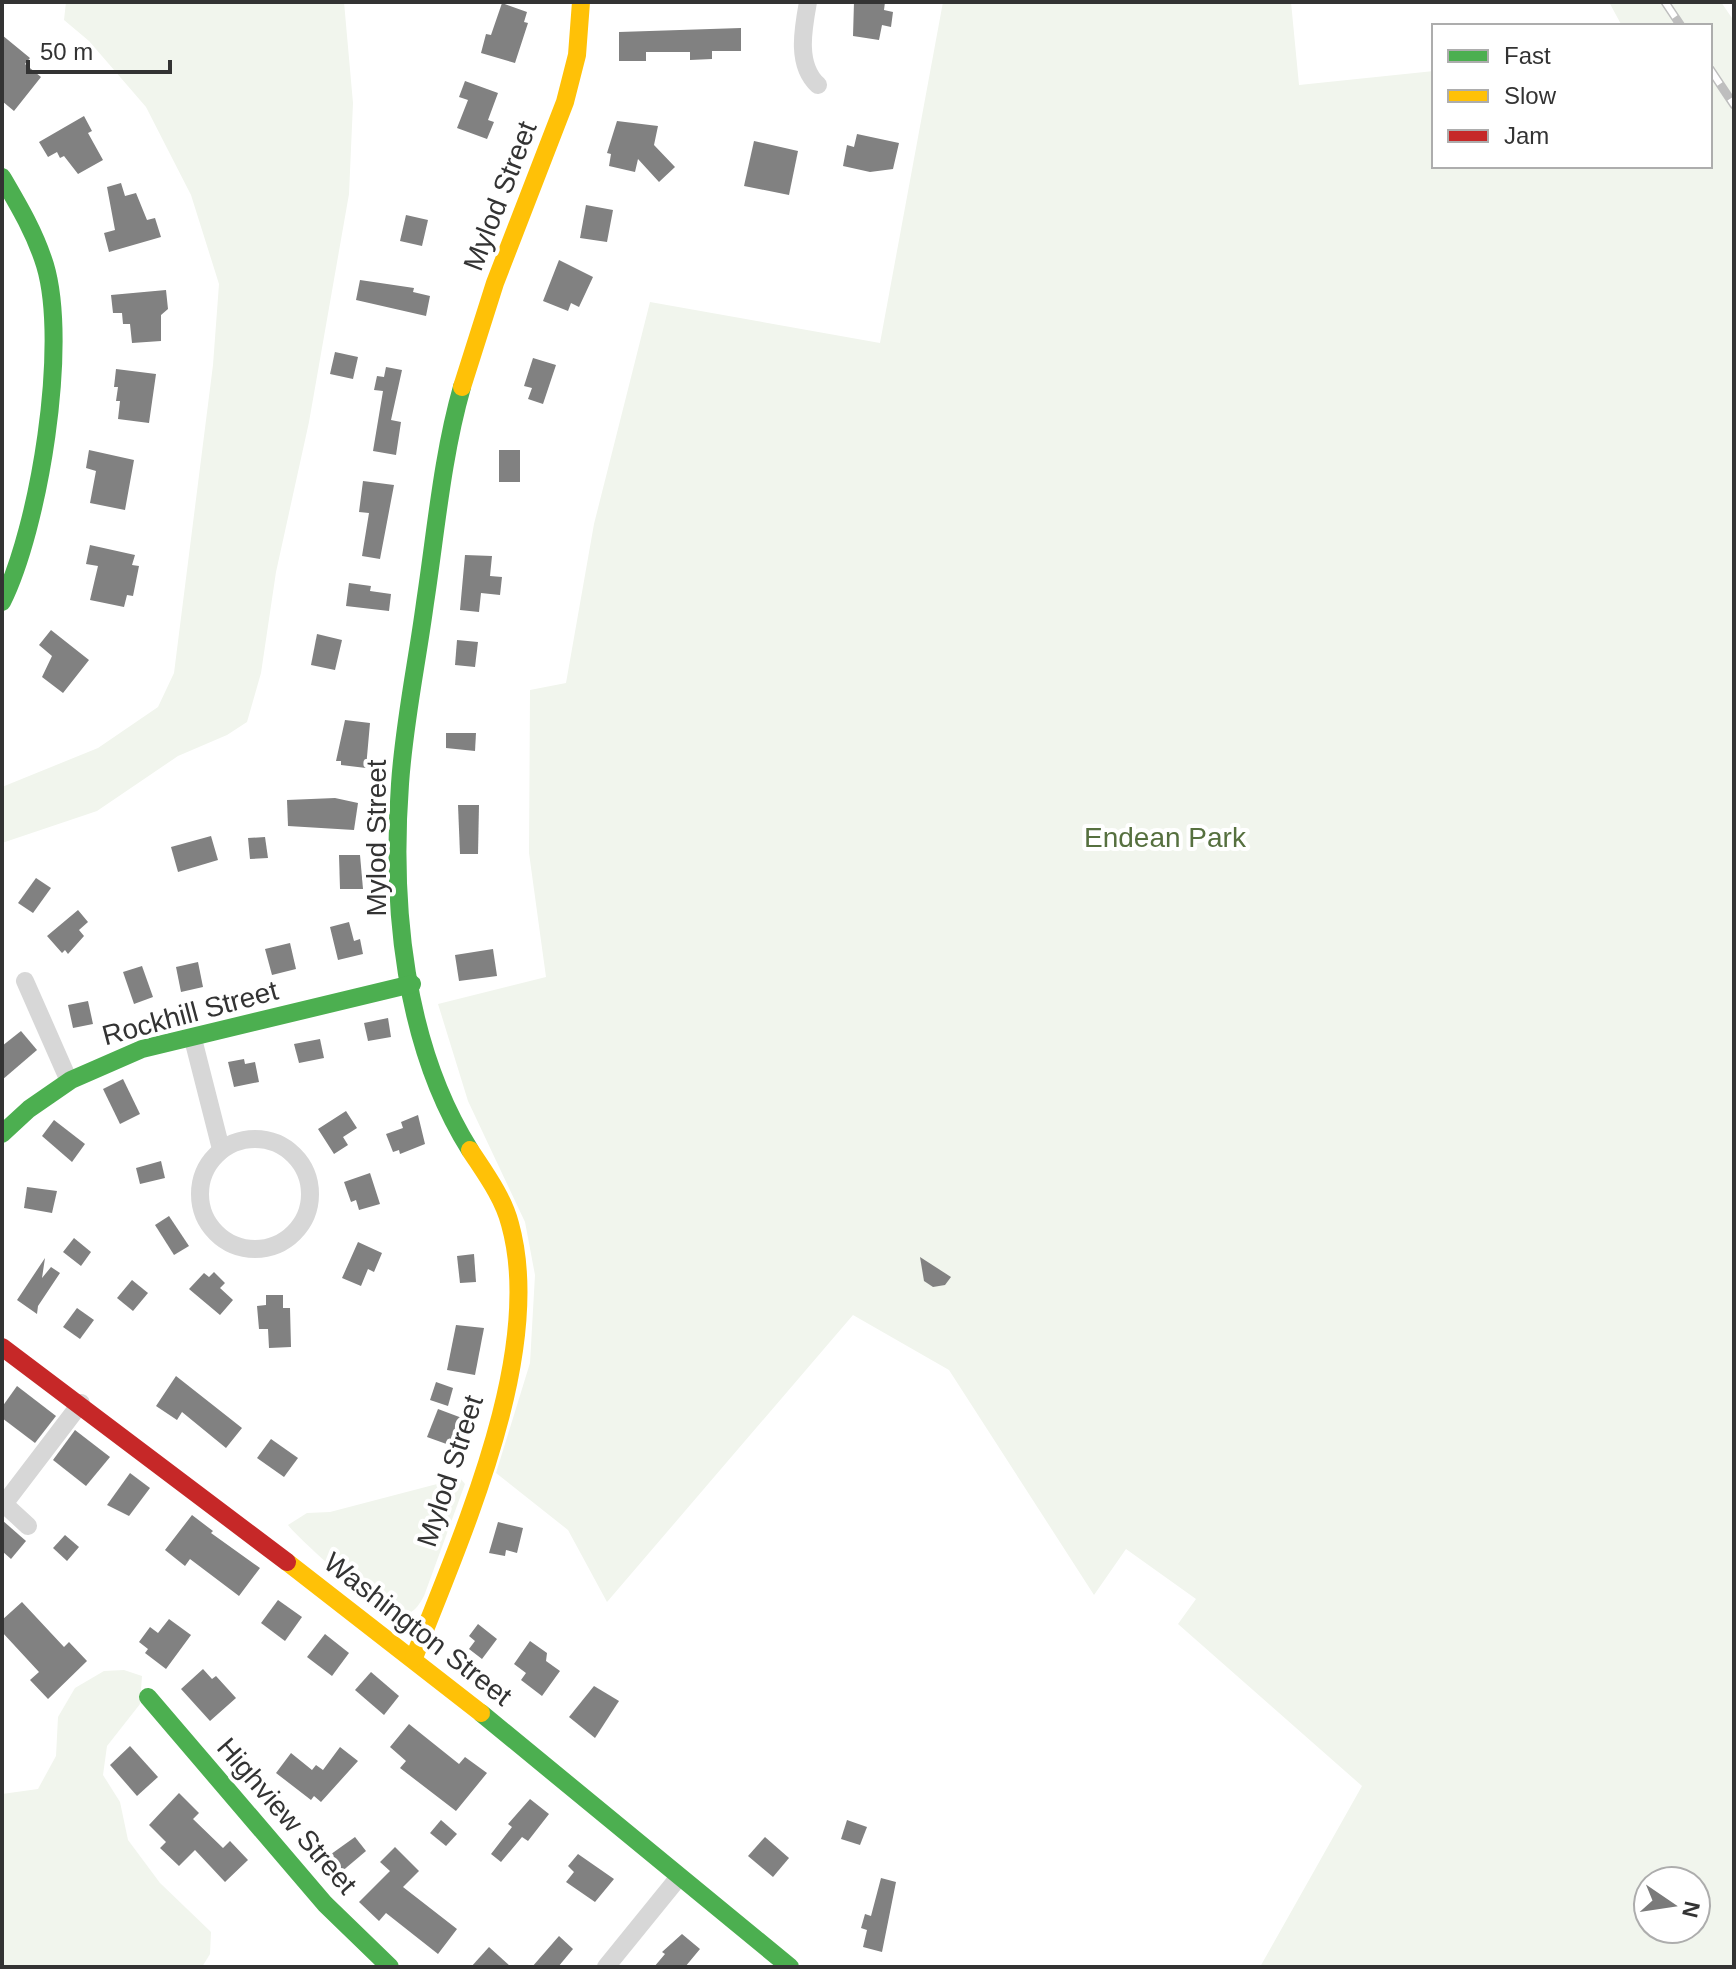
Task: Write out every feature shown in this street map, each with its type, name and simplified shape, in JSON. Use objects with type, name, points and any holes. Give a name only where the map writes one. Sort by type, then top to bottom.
[{"type":"street","name":"Mylod Street","points":[[414,1658],[465,1524],[511,1376],[518,1327],[519,1281],[511,1225],[480,1161],[454,1123],[436,1083],[412,984],[399,900],[400,785],[447,456],[469,368],[517,224],[561,116],[577,59],[581,2]]},
{"type":"street","points":[[808,2],[804,53],[808,76],[818,85]]},
{"type":"street","points":[[2,177],[29,219],[47,267],[57,343],[24,546],[2,602]]},
{"type":"street","points":[[25,981],[69,1081]]},
{"type":"street","name":"Rockhill Street","points":[[3,1130],[69,1081],[142,1049],[412,984]]},
{"type":"street","points":[[193,1039],[221,1149]]},
{"type":"street","points":[[271,1140],[300,1160],[310,1193],[300,1227],[287,1239],[270,1247],[251,1250],[232,1245],[216,1234],[205,1219],[199,1200],[200,1181],[208,1163],[221,1149],[236,1141],[271,1140]]},
{"type":"street","name":"Washington Street","points":[[2,1347],[81,1403],[414,1658],[790,1967]]},
{"type":"street","points":[[28,1526],[4,1504],[81,1403]]},
{"type":"street","name":"Highview Street","points":[[148,1697],[325,1904],[390,1967]]},
{"type":"street","points":[[606,1967],[679,1877]]},
{"type":"green space","points":[[66,2],[344,2],[353,103],[349,194],[309,422],[276,572],[261,673],[247,722],[227,735],[178,756],[97,811],[2,843],[2,787],[98,748],[158,707],[174,673],[213,365],[219,284],[191,195],[146,107],[89,41],[64,20]]},
{"type":"green space","name":"Endean Park","points":[[943,2],[1291,2],[1299,85],[1432,71],[1432,168],[1712,168],[1712,24],[1621,24],[1609,2],[1721,2],[1734,21],[1734,1967],[1260,1967],[1362,1786],[1178,1624],[1196,1599],[1126,1549],[1094,1595],[949,1370],[853,1315],[607,1602],[568,1530],[496,1473],[530,1363],[535,1275],[525,1222],[468,1101],[438,1004],[546,977],[529,853],[530,690],[566,683],[594,524],[650,302],[880,343]]},
{"type":"green space","points":[[460,1478],[465,1484],[424,1596],[415,1609],[405,1615],[392,1612],[361,1591],[288,1525],[307,1513],[330,1512]]},
{"type":"green space","points":[[124,1670],[142,1676],[140,1704],[107,1746],[103,1775],[120,1802],[128,1840],[160,1883],[211,1932],[210,1954],[202,1967],[2,1967],[2,1794],[38,1789],[56,1756],[58,1717],[75,1688],[104,1671]]},
{"type":"building","points":[[854,2],[885,2],[884,10],[893,12],[891,27],[882,25],[879,40],[853,36]]},
{"type":"building","points":[[502,3],[527,12],[524,22],[528,23],[515,63],[481,53],[486,34],[491,35]]},
{"type":"building","points":[[741,28],[741,51],[712,51],[712,59],[690,60],[690,52],[646,52],[646,61],[619,61],[619,32]]},
{"type":"building","points":[[2,35],[30,58],[25,64],[41,77],[14,111],[2,101]]},
{"type":"building","points":[[465,81],[498,93],[488,120],[494,122],[487,139],[457,128],[468,100],[459,97]]},
{"type":"building","points":[[84,116],[92,131],[88,133],[103,160],[78,174],[57,152],[48,157],[39,142]]},
{"type":"building","points":[[617,121],[658,126],[654,145],[675,167],[659,182],[638,159],[635,172],[609,166],[611,154],[607,153]]},
{"type":"building","points":[[857,134],[899,143],[893,169],[870,172],[843,166],[847,145],[854,147]]},
{"type":"building","points":[[754,141],[798,151],[789,195],[744,186]]},
{"type":"building","points":[[121,183],[125,196],[136,193],[147,220],[155,218],[161,237],[109,252],[104,233],[115,230],[107,187]]},
{"type":"building","points":[[586,205],[613,210],[607,242],[580,238]]},
{"type":"building","points":[[406,215],[428,220],[422,246],[400,241]]},
{"type":"building","points":[[559,260],[593,277],[579,307],[571,303],[568,311],[543,301]]},
{"type":"building","points":[[360,280],[414,288],[413,292],[430,296],[426,316],[356,300]]},
{"type":"building","points":[[166,290],[168,309],[161,315],[161,341],[132,343],[130,324],[123,324],[122,313],[113,313],[111,295]]},
{"type":"building","points":[[335,352],[358,357],[353,379],[330,374]]},
{"type":"building","points":[[533,358],[556,365],[543,404],[528,399],[532,388],[524,386]]},
{"type":"building","points":[[386,367],[402,370],[391,420],[401,422],[396,455],[373,451],[383,391],[374,390],[377,376],[384,377]]},
{"type":"building","points":[[116,369],[156,374],[149,423],[118,419],[120,401],[116,401],[118,387],[114,387]]},
{"type":"building","points":[[89,450],[134,460],[125,510],[90,503],[96,471],[86,468]]},
{"type":"building","points":[[499,450],[520,450],[520,482],[499,482]]},
{"type":"building","points":[[363,481],[394,485],[380,559],[362,556],[369,513],[359,512]]},
{"type":"building","points":[[90,545],[135,555],[132,565],[139,566],[133,596],[127,595],[124,607],[90,600],[98,566],[86,564]]},
{"type":"building","points":[[465,555],[492,556],[490,576],[502,577],[500,595],[481,593],[479,612],[460,610]]},
{"type":"building","points":[[349,583],[371,586],[370,591],[391,594],[389,611],[346,606]]},
{"type":"building","points":[[51,630],[89,660],[63,693],[42,677],[52,656],[39,645]]},
{"type":"building","points":[[317,634],[342,640],[335,670],[311,665]]},
{"type":"building","points":[[457,640],[478,642],[475,667],[455,665]]},
{"type":"building","points":[[345,720],[370,723],[366,768],[341,765],[341,761],[336,761]]},
{"type":"building","points":[[446,733],[476,733],[475,751],[446,748]]},
{"type":"building","points":[[335,798],[358,803],[354,830],[288,826],[287,800]]},
{"type":"building","points":[[458,805],[479,805],[478,854],[460,854]]},
{"type":"building","points":[[211,836],[218,860],[178,872],[171,847]]},
{"type":"building","points":[[265,837],[268,858],[250,859],[248,838]]},
{"type":"building","points":[[339,855],[360,855],[363,889],[340,889]]},
{"type":"building","points":[[36,878],[51,888],[33,913],[18,903]]},
{"type":"building","points":[[78,910],[88,922],[79,930],[84,936],[68,954],[65,950],[62,953],[47,936]]},
{"type":"building","points":[[349,922],[354,941],[360,939],[363,954],[338,960],[330,927]]},
{"type":"building","points":[[290,943],[296,969],[272,975],[265,949]]},
{"type":"building","points":[[493,949],[497,976],[459,981],[455,955]]},
{"type":"building","points":[[198,962],[203,987],[181,992],[176,967]]},
{"type":"building","points":[[142,966],[153,997],[134,1004],[123,972]]},
{"type":"building","points":[[88,1001],[93,1024],[73,1028],[68,1005]]},
{"type":"building","points":[[388,1018],[391,1037],[368,1041],[364,1023]]},
{"type":"building","points":[[21,1031],[37,1050],[2,1080],[2,1046]]},
{"type":"building","points":[[320,1039],[324,1058],[299,1063],[294,1044]]},
{"type":"building","points":[[244,1059],[245,1064],[255,1062],[259,1082],[234,1087],[228,1062]]},
{"type":"building","points":[[123,1079],[140,1114],[120,1124],[103,1089]]},
{"type":"building","points":[[346,1111],[357,1128],[343,1137],[348,1145],[334,1154],[318,1129]]},
{"type":"building","points":[[418,1115],[425,1144],[400,1154],[399,1150],[393,1152],[386,1134],[403,1128],[401,1122]]},
{"type":"building","points":[[54,1120],[85,1144],[72,1162],[42,1136]]},
{"type":"building","points":[[161,1161],[165,1178],[140,1184],[136,1168]]},
{"type":"building","points":[[370,1173],[380,1204],[359,1210],[356,1200],[351,1202],[344,1182]]},
{"type":"building","points":[[27,1187],[57,1191],[52,1213],[24,1208]]},
{"type":"building","points":[[169,1216],[189,1246],[174,1255],[155,1225]]},
{"type":"building","points":[[74,1238],[91,1252],[81,1266],[63,1252]]},
{"type":"building","points":[[358,1242],[382,1253],[374,1272],[368,1269],[361,1286],[342,1278]]},
{"type":"building","points":[[474,1254],[476,1282],[460,1283],[457,1256]]},
{"type":"building","points":[[920,1257],[951,1277],[945,1285],[933,1287],[924,1281]]},
{"type":"building","points":[[45,1258],[42,1278],[51,1267],[60,1273],[38,1306],[37,1314],[17,1300]]},
{"type":"building","points":[[214,1272],[225,1283],[220,1288],[233,1300],[220,1315],[189,1289],[204,1273],[209,1277]]},
{"type":"building","points":[[132,1280],[148,1293],[133,1311],[117,1298]]},
{"type":"building","points":[[266,1295],[283,1295],[283,1308],[290,1308],[291,1347],[269,1348],[268,1329],[259,1329],[257,1306],[266,1305]]},
{"type":"building","points":[[77,1308],[94,1320],[80,1339],[63,1327]]},
{"type":"building","points":[[456,1325],[484,1328],[475,1375],[447,1370]]},
{"type":"building","points":[[176,1376],[242,1428],[226,1448],[182,1412],[177,1420],[156,1406]]},
{"type":"building","points":[[436,1382],[453,1388],[448,1406],[430,1400]]},
{"type":"building","points":[[17,1386],[56,1416],[35,1443],[2,1418],[2,1407]]},
{"type":"building","points":[[438,1409],[462,1418],[452,1446],[427,1437]]},
{"type":"building","points":[[75,1430],[110,1457],[86,1486],[53,1460]]},
{"type":"building","points":[[271,1439],[298,1458],[284,1477],[257,1458]]},
{"type":"building","points":[[130,1473],[150,1488],[129,1516],[107,1505]]},
{"type":"building","points":[[192,1515],[213,1531],[211,1533],[260,1568],[239,1596],[190,1559],[185,1566],[165,1550]]},
{"type":"building","points":[[2,1520],[26,1541],[11,1559],[2,1551]]},
{"type":"building","points":[[498,1522],[523,1528],[517,1553],[506,1550],[505,1556],[489,1553]]},
{"type":"building","points":[[65,1535],[79,1547],[67,1561],[53,1548]]},
{"type":"building","points":[[278,1600],[302,1617],[285,1641],[261,1623]]},
{"type":"building","points":[[22,1602],[64,1647],[69,1642],[87,1661],[48,1699],[30,1680],[39,1672],[2,1632],[2,1620]]},
{"type":"building","points":[[169,1619],[191,1635],[166,1669],[145,1653],[148,1649],[139,1642],[150,1627],[158,1633]]},
{"type":"building","points":[[478,1624],[497,1639],[482,1659],[469,1649],[475,1641],[469,1636]]},
{"type":"building","points":[[325,1634],[349,1653],[332,1676],[307,1657]]},
{"type":"building","points":[[530,1641],[547,1653],[546,1661],[560,1671],[542,1696],[521,1680],[526,1673],[514,1664]]},
{"type":"building","points":[[203,1669],[212,1679],[216,1676],[236,1698],[210,1721],[181,1689]]},
{"type":"building","points":[[371,1672],[399,1696],[384,1715],[355,1690]]},
{"type":"building","points":[[594,1686],[619,1701],[595,1738],[569,1717]]},
{"type":"building","points":[[409,1724],[459,1764],[465,1757],[487,1773],[456,1811],[400,1768],[406,1761],[390,1747]]},
{"type":"building","points":[[130,1746],[158,1777],[137,1796],[110,1765]]},
{"type":"building","points":[[340,1747],[358,1761],[321,1802],[314,1796],[311,1800],[276,1773],[291,1753],[312,1770],[316,1765],[323,1770]]},
{"type":"building","points":[[179,1793],[199,1813],[193,1819],[223,1848],[230,1841],[248,1860],[225,1882],[195,1850],[179,1866],[160,1848],[166,1842],[149,1825]]},
{"type":"building","points":[[530,1799],[549,1814],[528,1841],[522,1837],[501,1862],[491,1854],[512,1827],[508,1824]]},
{"type":"building","points":[[441,1820],[457,1834],[446,1846],[430,1833]]},
{"type":"building","points":[[847,1820],[867,1827],[860,1845],[841,1839]]},
{"type":"building","points":[[355,1837],[366,1851],[340,1873],[327,1857]]},
{"type":"building","points":[[765,1837],[789,1858],[773,1877],[748,1856]]},
{"type":"building","points":[[395,1847],[419,1871],[403,1887],[457,1929],[438,1954],[386,1913],[379,1921],[359,1902],[390,1871],[380,1862]]},
{"type":"building","points":[[578,1854],[614,1879],[595,1902],[566,1882],[574,1872],[568,1866]]},
{"type":"building","points":[[881,1878],[896,1882],[882,1952],[863,1947],[867,1930],[861,1928],[865,1914],[871,1916]]},
{"type":"building","points":[[682,1934],[700,1949],[685,1967],[654,1967],[665,1954],[662,1952]]},
{"type":"building","points":[[559,1936],[573,1949],[558,1967],[532,1967]]},
{"type":"building","points":[[489,1947],[511,1967],[471,1967]]},
{"type":"railway","points":[[1665,2],[1680,24]]},
{"type":"railway","points":[[1712,72],[1734,105]]},
{"type":"traffic: fast","points":[[2,177],[45,265],[52,299],[54,341],[52,387],[38,484],[28,529],[2,602]]},
{"type":"traffic: fast","points":[[462,387],[444,467],[404,738],[398,877],[407,973],[416,1020],[430,1066],[470,1150]]},
{"type":"traffic: fast","points":[[2,1134],[29,1109],[71,1080],[142,1049],[412,984]]},
{"type":"traffic: fast","points":[[148,1697],[325,1904],[390,1967]]},
{"type":"traffic: fast","points":[[481,1713],[790,1967]]},
{"type":"traffic: slow","points":[[462,387],[495,283],[565,102],[577,55],[581,2]]},
{"type":"traffic: slow","points":[[414,1658],[493,1444],[508,1386],[517,1329],[518,1275],[510,1224],[498,1195],[470,1150]]},
{"type":"traffic: slow","points":[[287,1562],[481,1713]]},
{"type":"traffic: jam","points":[[2,1347],[287,1562]]}]
